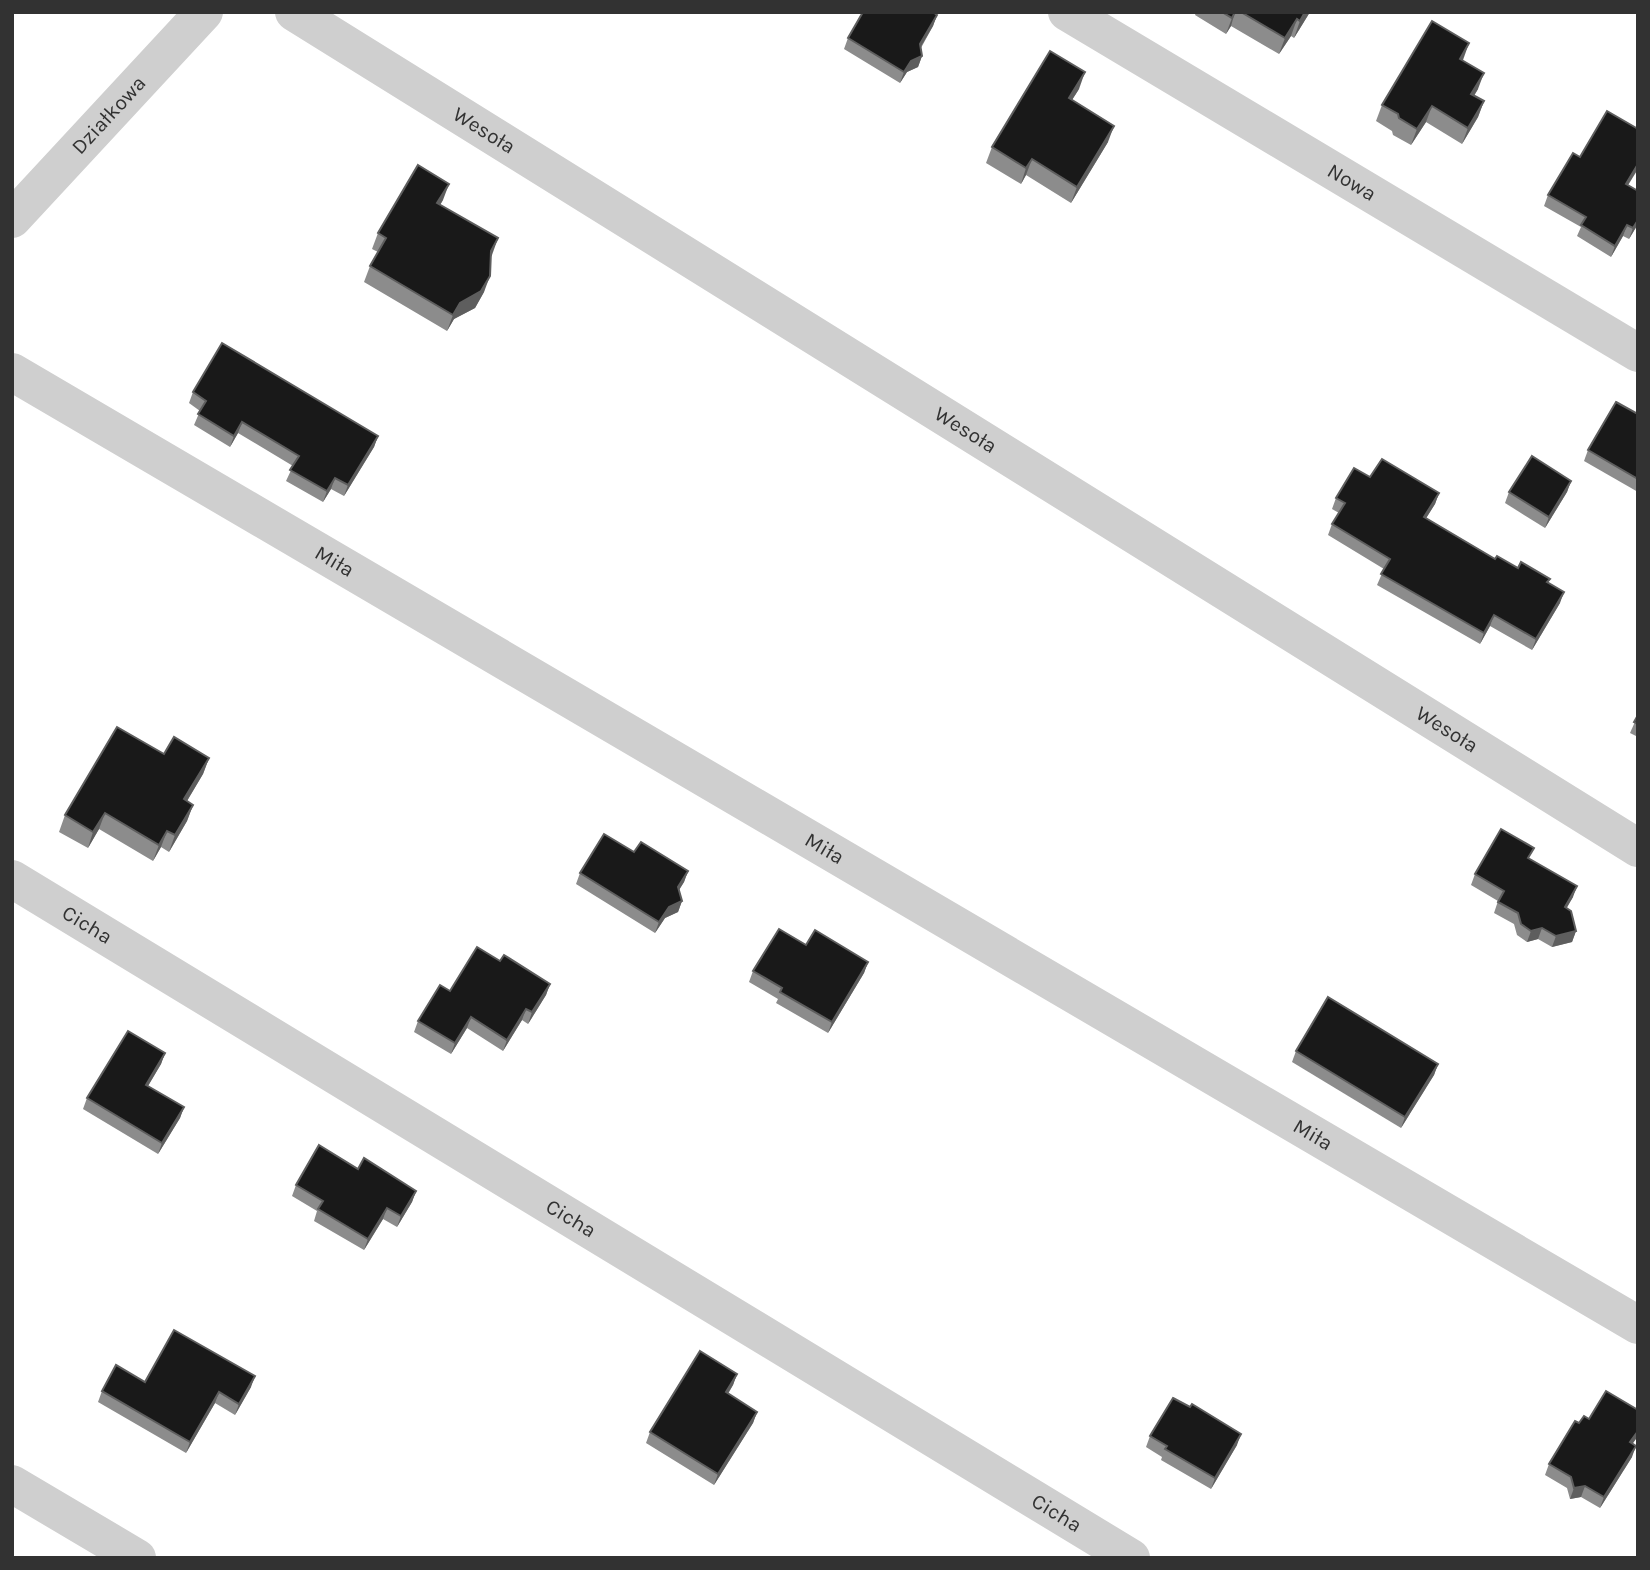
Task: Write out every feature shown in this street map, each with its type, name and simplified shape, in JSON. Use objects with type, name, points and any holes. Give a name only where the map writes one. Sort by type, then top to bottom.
[{"type":"street","name":"Działkowa","points":[[12,219],[204,12]]},
{"type":"street","name":"Wesoła","points":[[294,12],[1638,848]]},
{"type":"street","name":"Nowa","points":[[1067,12],[1638,353]]},
{"type":"street","name":"Miła","points":[[12,372],[1638,1325]]},
{"type":"street","name":"Cicha","points":[[12,879],[1131,1558]]},
{"type":"street","points":[[12,1484],[137,1558]]},
{"type":"building","points":[[863,12],[933,12],[937,15],[920,44],[922,56],[911,61],[904,72],[848,38]]},
{"type":"building","points":[[1222,12],[1235,12],[1232,18]]},
{"type":"building","points":[[1241,12],[1305,12],[1285,38]]},
{"type":"building","points":[[1432,21],[1469,43],[1460,59],[1484,73],[1471,94],[1484,101],[1468,128],[1432,106],[1417,129],[1382,105]]},
{"type":"building","points":[[1050,51],[1085,72],[1069,98],[1114,126],[1077,187],[1032,159],[1026,168],[992,147]]},
{"type":"building","points":[[1607,111],[1638,129],[1638,164],[1626,184],[1638,191],[1638,220],[1633,228],[1627,225],[1615,246],[1581,225],[1586,217],[1548,195],[1573,153],[1580,157]]},
{"type":"building","points":[[418,165],[449,184],[437,203],[498,238],[491,251],[490,276],[481,291],[460,303],[453,315],[370,266],[386,238],[378,233]]},
{"type":"building","points":[[222,343],[378,436],[348,485],[335,478],[327,491],[290,470],[299,456],[242,422],[234,436],[198,414],[206,401],[193,392]]},
{"type":"building","points":[[1616,402],[1638,414],[1638,479],[1588,450]]},
{"type":"building","points":[[1532,456],[1571,481],[1549,517],[1509,492]]},
{"type":"building","points":[[1382,459],[1439,493],[1424,517],[1495,559],[1497,556],[1518,568],[1521,562],[1550,579],[1547,582],[1564,592],[1536,639],[1494,615],[1484,633],[1381,574],[1390,559],[1332,524],[1345,503],[1336,498],[1354,468],[1370,477]]},
{"type":"building","points":[[117,727],[164,754],[174,737],[209,758],[184,799],[193,805],[175,835],[167,831],[159,845],[105,813],[93,832],[65,815]]},
{"type":"building","points":[[1501,829],[1534,848],[1528,858],[1577,886],[1565,907],[1571,911],[1576,931],[1556,936],[1542,928],[1531,931],[1521,924],[1518,913],[1498,902],[1504,891],[1475,874]]},
{"type":"building","points":[[604,834],[634,852],[641,842],[688,871],[678,887],[682,901],[669,907],[659,922],[580,873]]},
{"type":"building","points":[[779,929],[806,945],[815,930],[868,962],[832,1022],[780,992],[782,988],[753,971]]},
{"type":"building","points":[[477,947],[500,961],[504,955],[550,984],[532,1012],[526,1009],[507,1040],[471,1017],[455,1043],[418,1021],[440,985],[450,991]]},
{"type":"building","points":[[1328,997],[1438,1064],[1405,1117],[1296,1051]]},
{"type":"building","points":[[128,1031],[165,1053],[146,1085],[184,1107],[162,1143],[87,1098]]},
{"type":"building","points":[[319,1145],[358,1169],[364,1158],[416,1191],[401,1216],[387,1208],[368,1239],[318,1209],[323,1201],[296,1185]]},
{"type":"building","points":[[174,1330],[255,1376],[239,1404],[219,1392],[190,1442],[102,1391],[116,1365],[145,1382]]},
{"type":"building","points":[[700,1351],[737,1374],[726,1392],[757,1412],[718,1474],[650,1432]]},
{"type":"building","points":[[1606,1391],[1638,1410],[1638,1431],[1630,1442],[1636,1446],[1604,1497],[1585,1486],[1574,1488],[1571,1477],[1549,1464],[1575,1421],[1579,1423],[1584,1416],[1589,1419]]},
{"type":"building","points":[[1173,1398],[1190,1407],[1192,1404],[1241,1434],[1215,1478],[1165,1449],[1167,1446],[1150,1436]]}]
